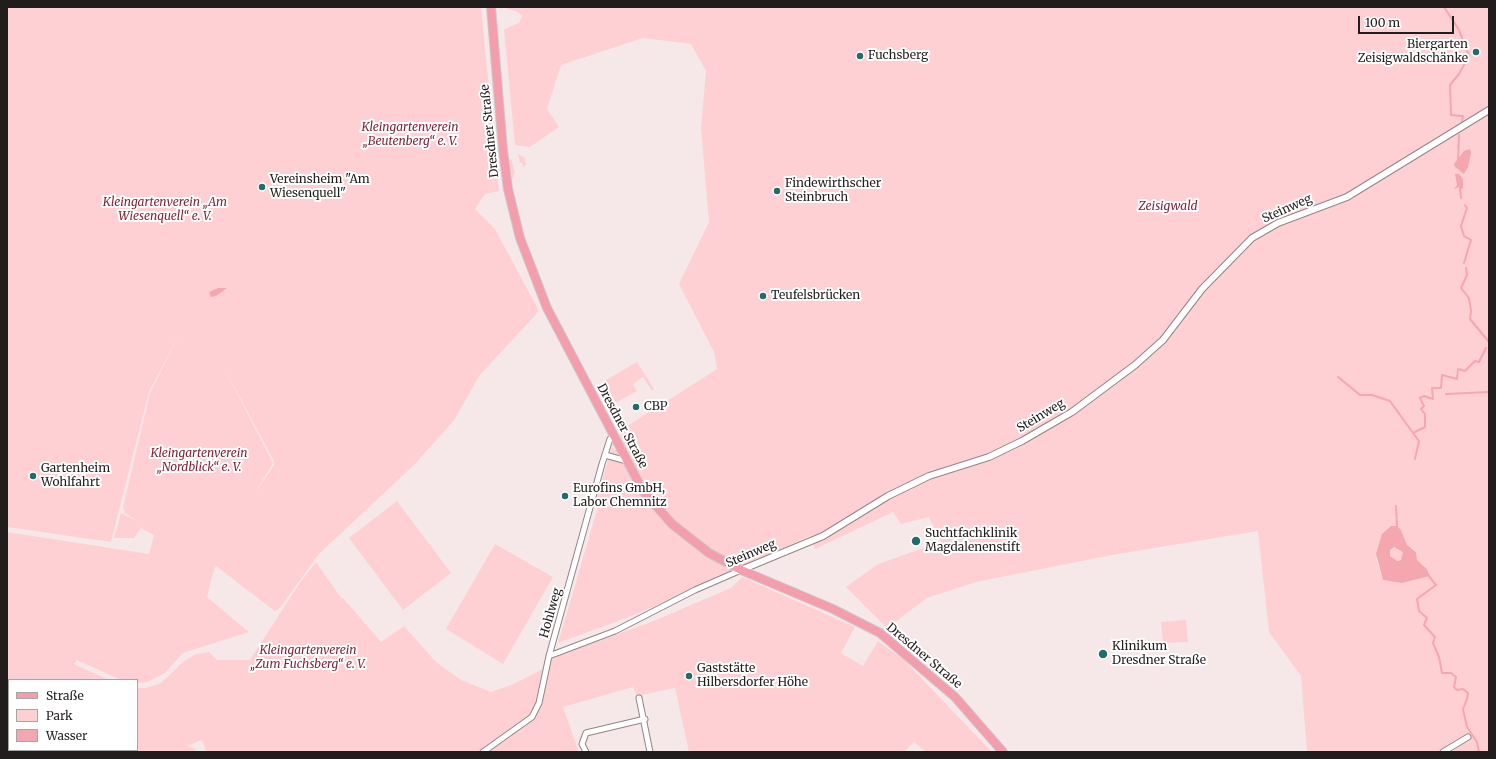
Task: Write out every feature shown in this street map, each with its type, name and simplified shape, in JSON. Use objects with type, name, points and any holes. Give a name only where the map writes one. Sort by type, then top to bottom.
[{"type":"main road","name":"Dresdner Straße","points":[[490,7],[508,189],[520,238],[546,308],[643,491],[672,524],[709,553],[741,570],[831,609],[880,633],[955,697],[1003,752]]},
{"type":"street","name":"Steinweg","points":[[549,656],[621,628],[695,590],[823,536],[888,496],[929,476],[989,457],[1022,441],[1072,412],[1135,364],[1163,340],[1202,289],[1252,238],[1278,223],[1347,197],[1489,110]]},
{"type":"street","name":"Hohlweg","points":[[483,752],[532,717],[539,703],[549,656],[605,456],[610,439],[614,436]]},
{"type":"street","points":[[605,456],[627,461]]},
{"type":"street","points":[[640,698],[650,752]]},
{"type":"street","points":[[586,752],[582,744],[586,733],[645,719]]},
{"type":"street","points":[[1443,752],[1468,737]]},
{"type":"green space","points":[[7,7],[481,7],[499,191],[485,194],[475,209],[495,229],[539,311],[479,376],[455,419],[415,464],[319,554],[279,609],[275,611],[272,609],[216,566],[207,597],[249,632],[183,653],[165,673],[147,682],[138,683],[138,679],[119,679],[77,660],[74,664],[107,679],[8,679],[8,751],[138,751],[138,688],[146,688],[161,683],[184,661],[196,654],[209,652],[217,660],[250,660],[299,584],[316,562],[342,599],[343,598],[381,642],[404,626],[436,662],[461,680],[491,692],[514,684],[543,669],[537,703],[540,711],[550,659],[651,622],[731,588],[742,577],[855,627],[841,653],[863,666],[878,641],[903,659],[992,752],[926,752],[914,742],[904,752],[689,752],[675,688],[637,696],[633,687],[563,707],[579,752],[206,752],[202,740],[186,746],[196,749],[195,752],[7,752],[7,532],[149,554],[154,535],[141,528],[134,538],[114,538],[121,513],[139,522],[125,513],[123,507],[150,393],[180,333],[149,392],[111,542],[7,527]],"holes":[[[224,368],[274,461],[274,465],[255,493],[273,463]]]},
{"type":"green space","name":"Zeisigwald","points":[[502,7],[1489,7],[1489,752],[1451,752],[1467,741],[1463,736],[1437,752],[1307,752],[1301,676],[1269,632],[1258,531],[1112,555],[976,582],[927,598],[887,628],[846,587],[878,564],[941,542],[929,517],[901,524],[893,512],[815,549],[810,536],[637,614],[558,643],[600,500],[596,500],[612,447],[615,451],[621,430],[717,369],[714,352],[679,284],[709,222],[701,128],[706,71],[691,44],[643,38],[561,65],[547,109],[559,127],[530,147],[515,145],[504,29],[519,23],[522,16],[518,12]],"holes":[[[1401,530],[1407,545],[1415,550],[1417,560],[1427,569],[1430,576],[1402,583],[1383,580],[1376,559],[1380,542]]]},
{"type":"green space","points":[[518,154],[525,158],[526,164],[524,168],[522,163],[520,163]]},
{"type":"green space","points":[[511,158],[515,173],[512,180],[508,165]]},
{"type":"green space","points":[[637,362],[654,389],[652,391],[643,377],[633,384],[637,391],[617,402],[610,399],[601,383]]},
{"type":"green space","points":[[397,501],[451,573],[403,610],[349,538]]},
{"type":"green space","points":[[495,544],[553,577],[503,664],[446,629]]},
{"type":"green space","points":[[1396,547],[1401,549],[1403,554],[1401,559],[1396,561],[1391,559],[1389,554],[1391,549]]},
{"type":"green space","points":[[1186,620],[1188,642],[1163,643],[1161,622]]},
{"type":"water","points":[[1470,149],[1471,153],[1468,167],[1464,174],[1455,167],[1454,164],[1464,151]]},
{"type":"water","points":[[1455,174],[1459,174],[1463,179],[1463,188],[1460,190],[1459,187],[1454,189],[1457,185]]},
{"type":"water","points":[[218,288],[227,288],[216,296],[211,297],[209,292]]},
{"type":"water","points":[[1391,526],[1397,526],[1401,530],[1407,545],[1416,552],[1417,560],[1427,569],[1430,576],[1402,583],[1383,580],[1376,554],[1382,534]],"holes":[[[1394,547],[1403,552],[1401,560],[1397,561],[1390,556],[1390,550]]]},
{"type":"waterway","points":[[1444,7],[1459,30],[1469,56],[1459,74],[1450,85],[1451,115],[1463,116],[1462,121]]},
{"type":"waterway","points":[[1458,160],[1459,135]]},
{"type":"waterway","points":[[1460,188],[1461,198]]},
{"type":"waterway","points":[[1464,263],[1471,240],[1464,236],[1461,226],[1467,208],[1465,205]]},
{"type":"waterway","points":[[1466,268],[1467,275],[1461,288],[1469,298],[1471,311],[1470,319],[1489,342]]},
{"type":"waterway","points":[[1415,459],[1419,441],[1413,433],[1425,427],[1425,414],[1421,409],[1424,406],[1420,398],[1424,396],[1433,399],[1432,388],[1441,388],[1442,375],[1457,379],[1458,369],[1465,371],[1475,361],[1479,362],[1486,348]]},
{"type":"waterway","points":[[1338,377],[1360,395],[1372,395],[1390,401],[1413,433]]},
{"type":"waterway","points":[[1446,394],[1489,392]]},
{"type":"waterway","points":[[1396,506],[1397,526]]},
{"type":"waterway","points":[[1427,574],[1436,585],[1417,599],[1419,611],[1427,618],[1424,625],[1435,637],[1433,643],[1439,657],[1442,673],[1451,673],[1456,677],[1454,687],[1457,690],[1463,689],[1468,693],[1463,709],[1467,727],[1477,742],[1479,752]]},
{"type":"place","name":"Biergarten Zeisigwaldschänke","points":[[1476,52]]},
{"type":"place","name":"Fuchsberg","points":[[860,56]]},
{"type":"place","name":"Vereinsheim \"Am Wiesenquell\"","points":[[262,187]]},
{"type":"place","name":"Findewirthscher Steinbruch","points":[[777,191]]},
{"type":"place","name":"Teufelsbrücken","points":[[763,296]]},
{"type":"place","name":"CBP","points":[[636,407]]},
{"type":"place","name":"Gartenheim Wohlfahrt","points":[[33,476]]},
{"type":"place","name":"Eurofins GmbH, Labor Chemnitz","points":[[565,496]]},
{"type":"place","name":"Suchtfachklinik Magdalenenstift","points":[[916,541]]},
{"type":"place","name":"Klinikum Dresdner Straße","points":[[1103,654]]},
{"type":"place","name":"Gaststätte Hilbersdorfer Höhe","points":[[689,676]]},
{"type":"park label","name":"Kleingartenverein „Beutenberg“ e. V.","points":[[410,135]]},
{"type":"park label","name":"Kleingartenverein „Am Wiesenquell“ e. V.","points":[[165,210]]},
{"type":"park label","name":"Kleingartenverein „Nordblick“ e. V.","points":[[199,461]]},
{"type":"park label","name":"Kleingartenverein „Zum Fuchsberg“ e. V.","points":[[308,658]]}]
